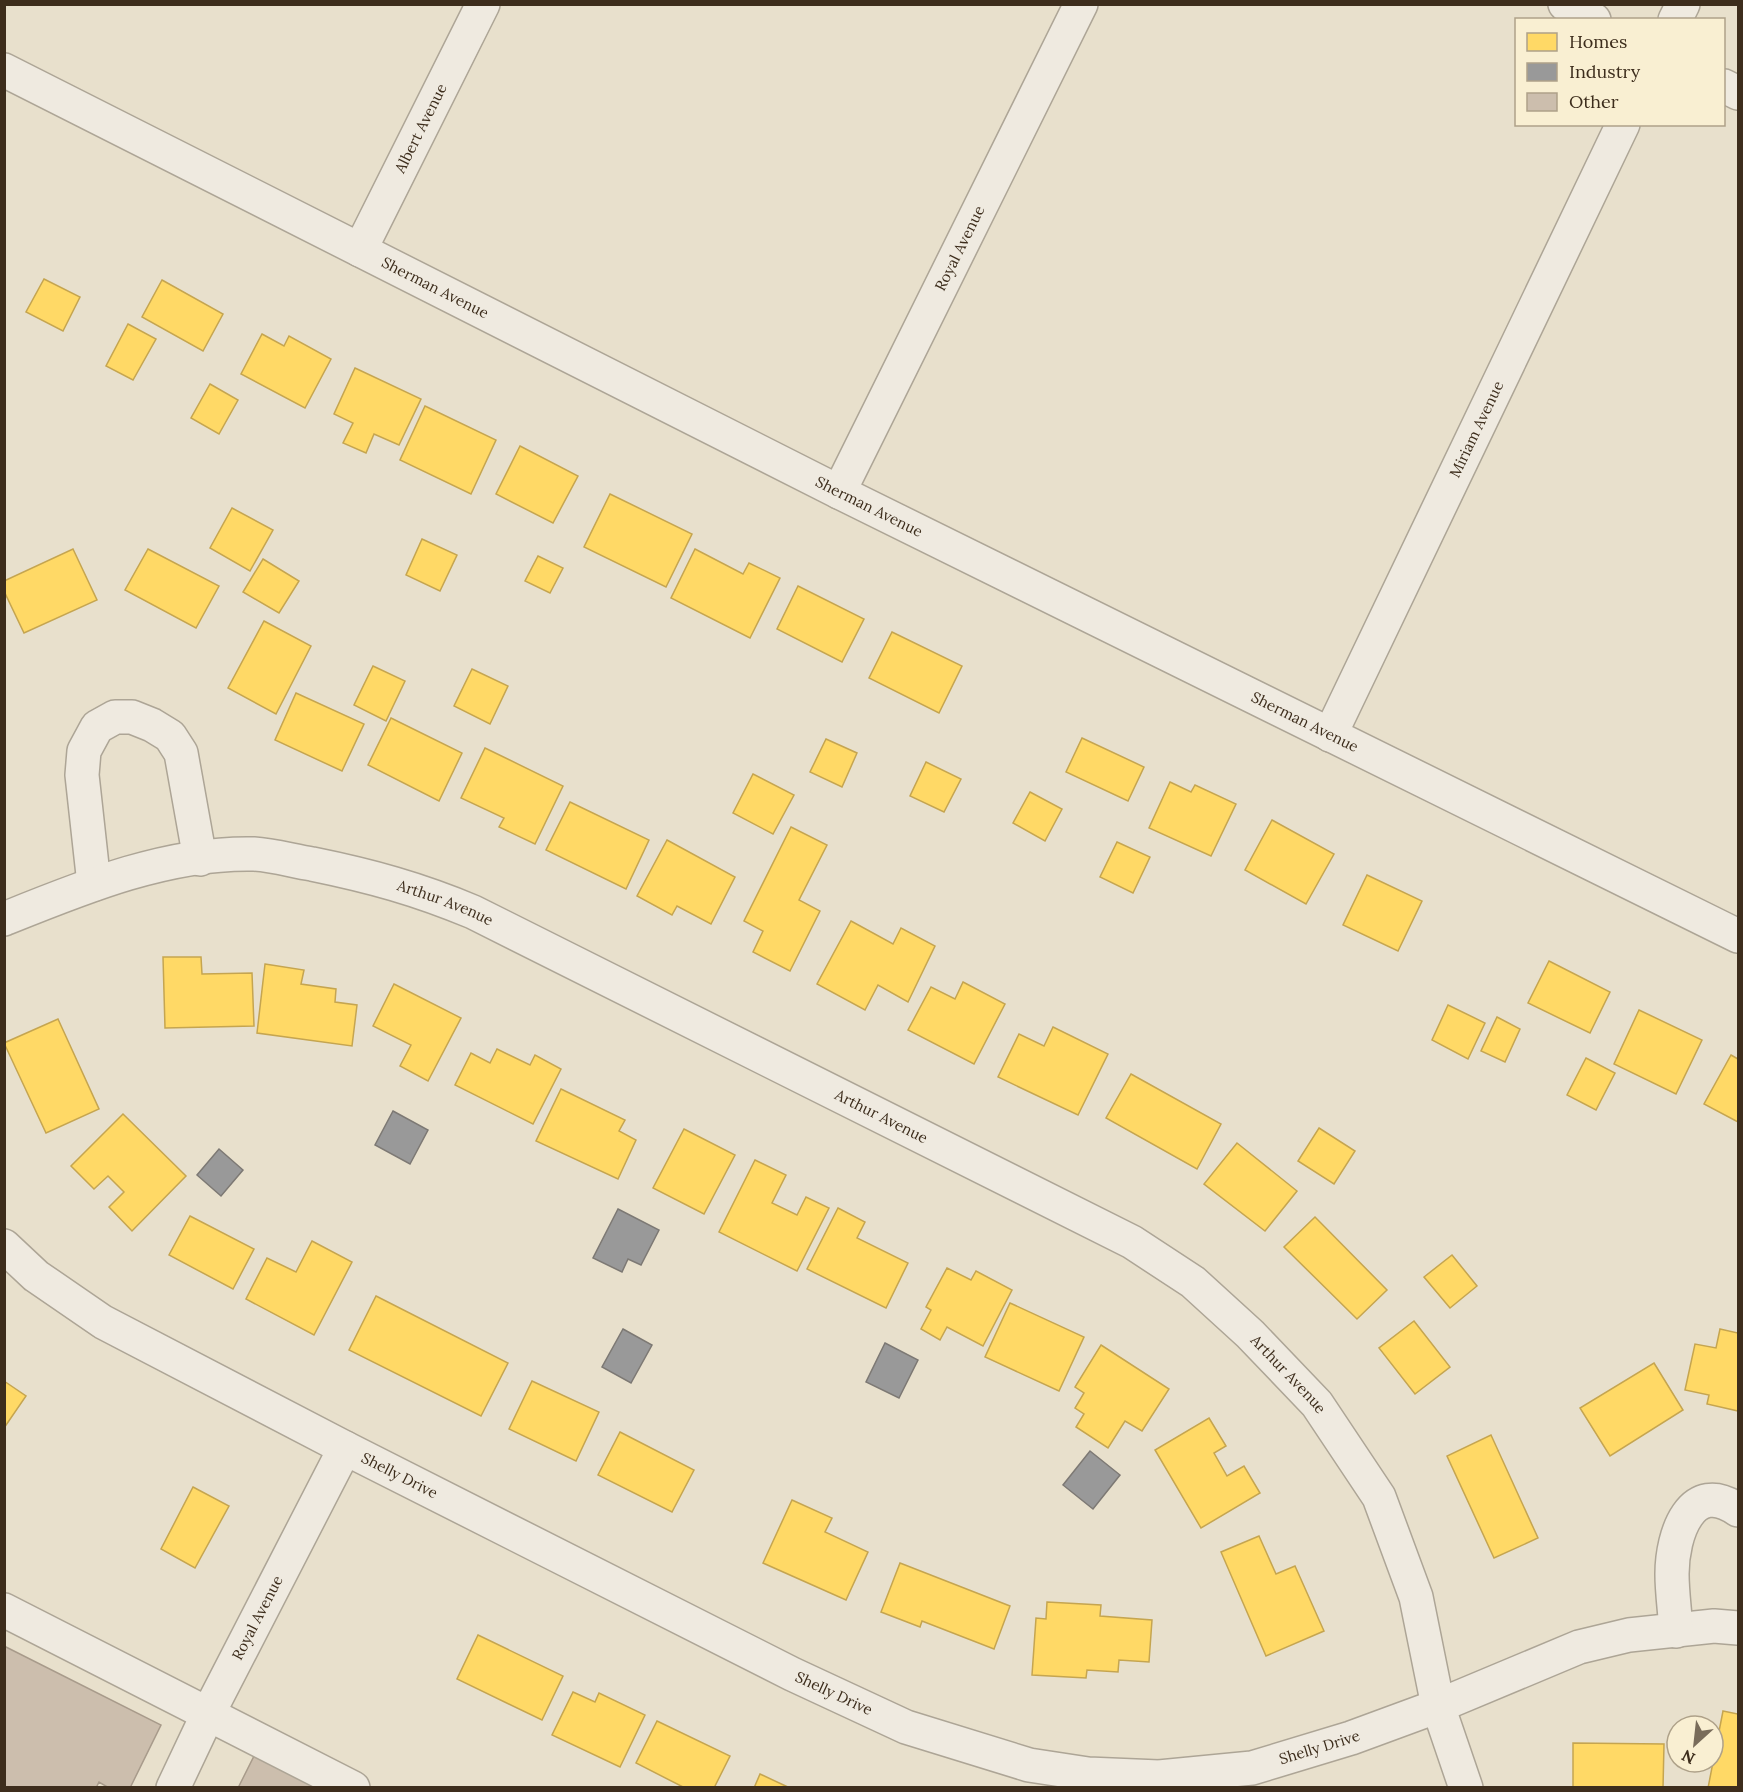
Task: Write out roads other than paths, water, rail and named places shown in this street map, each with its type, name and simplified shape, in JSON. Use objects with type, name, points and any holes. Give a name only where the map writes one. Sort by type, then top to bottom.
[{"type":"street","name":"Albert Avenue","points":[[360,250],[483,4]]},
{"type":"street","name":"Royal Avenue","points":[[839,492],[1081,4]]},
{"type":"street","points":[[1565,4],[1590,18]]},
{"type":"street","points":[[1676,18],[1683,4]]},
{"type":"street","name":"Sherman Avenue","points":[[4,70],[839,492],[1738,936]]},
{"type":"street","name":"Miriam Avenue","points":[[1330,735],[1622,126]]},
{"type":"street","points":[[94,884],[82,775],[84,751],[97,727],[115,717],[132,717],[152,725],[170,736],[181,753],[200,859]]},
{"type":"street","name":"Arthur Avenue","points":[[4,919],[94,884],[144,869],[200,859],[256,854],[367,875],[433,895],[473,912],[1132,1242],[1193,1282],[1250,1334],[1317,1404],[1379,1497],[1416,1596],[1438,1706],[1466,1788]]},
{"type":"street","name":"Shelly Drive","points":[[4,1246],[36,1276],[103,1322],[345,1448],[792,1674],[906,1727],[1029,1764],[1118,1781],[1160,1777],[1220,1780],[1351,1738],[1438,1706],[1579,1647],[1629,1635],[1714,1626],[1738,1628]]},
{"type":"street","name":"Royal Avenue","points":[[173,1788],[208,1714],[345,1448]]},
{"type":"street","points":[[1676,1631],[1672,1573],[1675,1546],[1684,1520],[1692,1507],[1709,1498],[1727,1502],[1738,1510]]},
{"type":"street","points":[[4,1610],[353,1788]]}]
